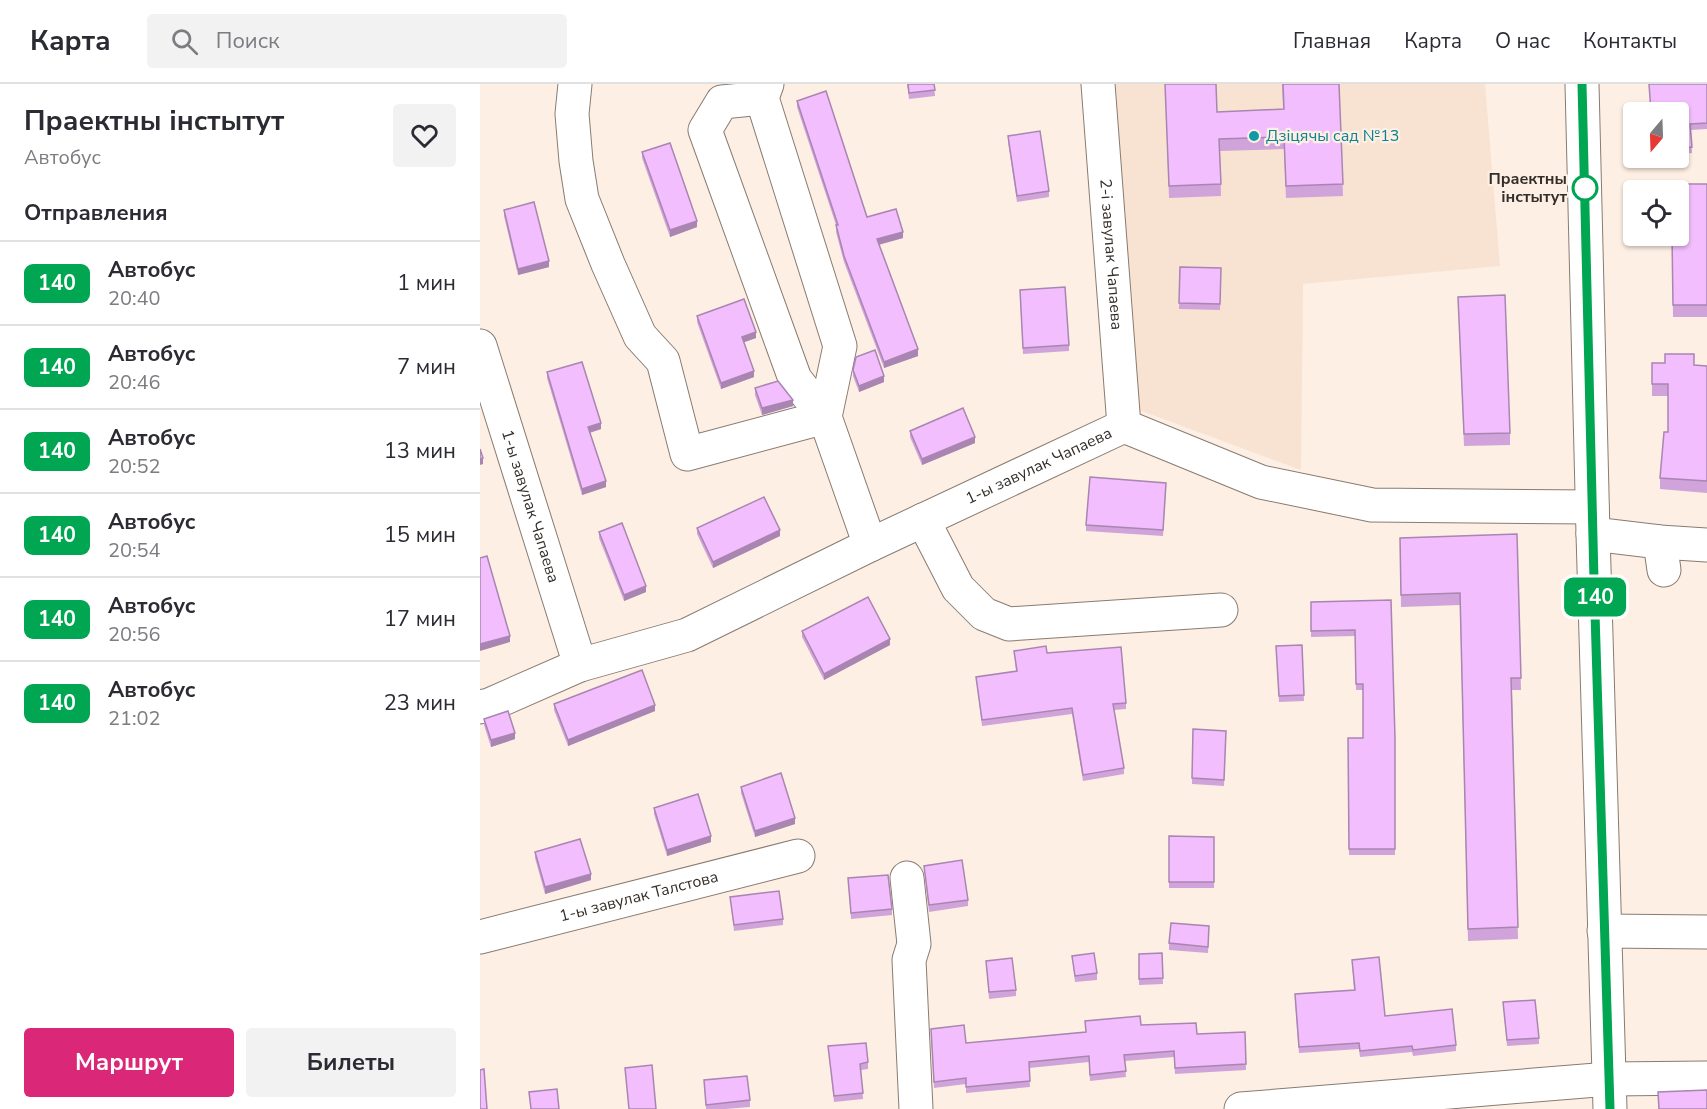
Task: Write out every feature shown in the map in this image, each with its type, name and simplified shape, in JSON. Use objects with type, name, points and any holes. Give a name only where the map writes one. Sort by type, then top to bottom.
[{"type":"street","points":[[575,84],[572,114],[582,199],[640,336],[663,361],[687,454],[825,417]]},
{"type":"street","name":"2-і завулак Чапаева","points":[[1098,84],[1124,426]]},
{"type":"street","points":[[1582,84],[1609,1094]]},
{"type":"street","points":[[825,417],[840,346],[764,91],[722,102],[705,130],[795,379],[825,417],[870,545]]},
{"type":"street","name":"1-ы завулак Чапаева","points":[[480,346],[580,665]]},
{"type":"street","name":"1-ы завулак Чапаева","points":[[480,707],[580,665],[687,635],[870,545],[1124,426],[1262,482],[1372,505],[1593,520],[1662,556],[1707,545]]},
{"type":"street","points":[[923,520],[958,588],[984,614],[1009,624],[1221,610]]},
{"type":"street","name":"1-ы завулак Талстова","points":[[480,937],[798,856]]},
{"type":"street","points":[[907,878],[914,944],[909,960],[916,1109]]},
{"type":"street","points":[[1604,931],[1707,932]]},
{"type":"street","points":[[1241,1109],[1609,1094],[1707,1078]]},
{"type":"shaded area","points":[[1110,84],[1485,84],[1500,266],[1303,284],[1301,470],[1139,410]]},
{"type":"building","points":[[908,84],[934,84],[935,90],[909,93]]},
{"type":"building","name":"Дзіцячы сад №13","points":[[1165,84],[1216,84],[1217,112],[1284,109],[1283,84],[1339,84],[1343,184],[1286,186],[1284,137],[1219,139],[1221,184],[1169,186]]},
{"type":"building","points":[[1649,84],[1707,84],[1707,123],[1690,124],[1692,147],[1689,147],[1689,102],[1650,102]]},
{"type":"building","points":[[826,91],[867,217],[896,209],[903,232],[877,239],[918,349],[884,362],[844,256],[836,225],[838,225],[797,101]]},
{"type":"building","points":[[1040,131],[1049,191],[1017,196],[1008,136]]},
{"type":"building","points":[[670,143],[697,221],[670,230],[642,152]]},
{"type":"building","points":[[1689,184],[1707,184],[1707,305],[1673,305],[1672,246],[1689,246]]},
{"type":"building","points":[[534,202],[549,261],[518,269],[504,210]]},
{"type":"building","points":[[1180,267],[1221,268],[1220,304],[1179,303]]},
{"type":"building","points":[[1065,287],[1069,345],[1023,348],[1020,290]]},
{"type":"building","points":[[1505,295],[1510,433],[1464,434],[1458,297]]},
{"type":"building","points":[[744,299],[756,332],[742,337],[754,371],[721,383],[697,316]]},
{"type":"building","points":[[875,350],[884,376],[859,386],[853,370],[856,357]]},
{"type":"building","points":[[1665,354],[1694,354],[1694,365],[1707,366],[1707,481],[1660,478],[1664,432],[1668,432],[1668,384],[1652,384],[1652,363],[1665,363]]},
{"type":"building","points":[[582,362],[601,423],[588,427],[606,481],[582,489],[547,372]]},
{"type":"building","points":[[778,381],[793,400],[762,408],[755,388]]},
{"type":"building","points":[[963,408],[975,437],[922,459],[910,431]]},
{"type":"building","points":[[1090,477],[1166,483],[1163,530],[1086,525]]},
{"type":"building","points":[[764,497],[780,530],[713,562],[697,528]]},
{"type":"building","points":[[622,523],[646,586],[624,595],[599,532]]},
{"type":"building","points":[[1517,534],[1521,678],[1511,678],[1518,927],[1468,929],[1460,593],[1401,595],[1400,538]]},
{"type":"building","points":[[487,556],[510,636],[480,644],[480,558]]},
{"type":"building","points":[[868,597],[890,639],[824,674],[802,631]]},
{"type":"building","points":[[1391,600],[1395,849],[1349,849],[1348,738],[1363,738],[1363,684],[1356,684],[1355,630],[1311,631],[1311,602]]},
{"type":"building","points":[[1302,645],[1304,695],[1279,696],[1276,646]]},
{"type":"building","points":[[1046,646],[1047,653],[1121,647],[1126,703],[1113,704],[1124,768],[1083,775],[1072,708],[982,720],[976,677],[1017,671],[1014,651]]},
{"type":"building","points":[[642,670],[655,705],[568,740],[554,704]]},
{"type":"building","points":[[508,711],[515,733],[491,740],[484,719]]},
{"type":"building","points":[[1193,729],[1226,731],[1224,780],[1192,778]]},
{"type":"building","points":[[781,773],[795,818],[755,831],[741,787]]},
{"type":"building","points":[[698,794],[711,836],[667,850],[654,808]]},
{"type":"building","points":[[1169,836],[1214,837],[1214,882],[1169,882]]},
{"type":"building","points":[[580,839],[591,874],[545,887],[535,852]]},
{"type":"building","points":[[962,860],[968,900],[929,905],[924,866]]},
{"type":"building","points":[[888,875],[892,909],[851,913],[848,878]]},
{"type":"building","points":[[779,891],[783,919],[734,925],[730,897]]},
{"type":"building","points":[[1171,923],[1209,926],[1208,947],[1169,943]]},
{"type":"building","points":[[1094,953],[1097,973],[1075,976],[1072,956]]},
{"type":"building","points":[[1162,953],[1163,978],[1139,979],[1139,954]]},
{"type":"building","points":[[1379,957],[1385,1016],[1452,1009],[1456,1045],[1413,1050],[1412,1046],[1360,1051],[1359,1043],[1299,1047],[1295,994],[1355,990],[1352,960]]},
{"type":"building","points":[[1012,958],[1016,990],[989,992],[986,961]]},
{"type":"building","points":[[1535,1000],[1539,1038],[1507,1040],[1503,1002]]},
{"type":"building","points":[[1140,1016],[1141,1025],[1196,1023],[1197,1034],[1245,1032],[1246,1064],[1175,1068],[1174,1051],[1124,1055],[1126,1071],[1090,1075],[1089,1056],[1029,1062],[1030,1081],[966,1087],[966,1078],[934,1082],[931,1029],[964,1025],[966,1043],[1086,1032],[1085,1021]]},
{"type":"building","points":[[866,1043],[868,1062],[860,1064],[863,1093],[834,1096],[828,1046]]},
{"type":"building","points":[[652,1065],[656,1109],[629,1109],[625,1068]]},
{"type":"building","points":[[484,1069],[487,1109],[480,1109],[480,1070]]},
{"type":"building","points":[[747,1076],[750,1100],[706,1105],[704,1080]]},
{"type":"building","points":[[557,1089],[559,1109],[531,1109],[529,1092]]},
{"type":"building","points":[[1707,1090],[1707,1109],[1659,1109],[1658,1092]]},
{"type":"bus line","name":"140","points":[[1582,84],[1610,1109]]},
{"type":"place","name":"Дзіцячы сад №13","points":[[1254,136]]},
{"type":"place","name":"Праектны інстытут","points":[[1585,188]]}]
